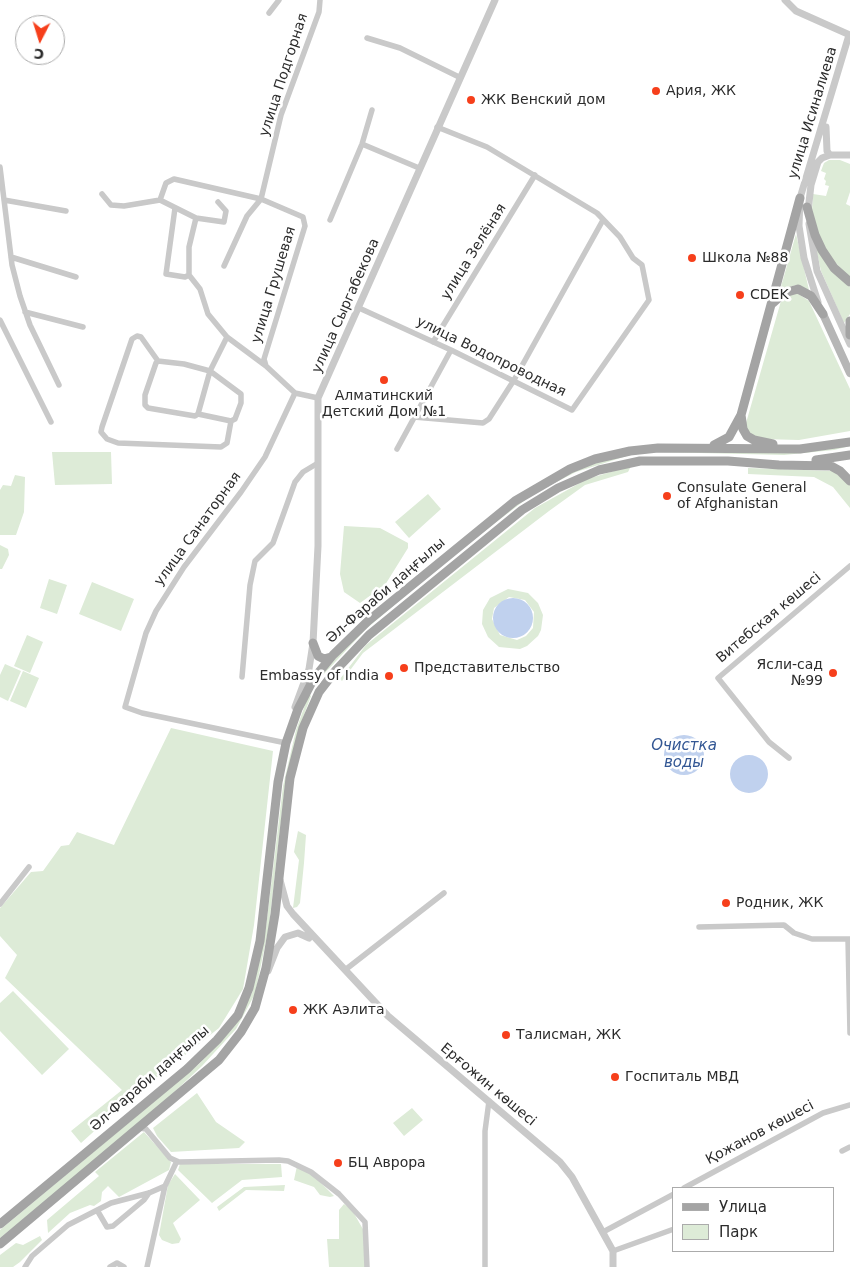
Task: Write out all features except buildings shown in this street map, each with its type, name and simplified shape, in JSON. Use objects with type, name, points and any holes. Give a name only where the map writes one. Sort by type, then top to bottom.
[{"type":"main road","points":[[703,448],[726,440],[741,415],[800,198]]},
{"type":"main road","points":[[807,207],[815,235],[822,250],[834,268],[850,282]]},
{"type":"main road","points":[[773,303],[784,292],[798,289],[811,296],[823,314],[850,373]]},
{"type":"main road","points":[[850,321],[850,336]]},
{"type":"main road","points":[[741,415],[743,429],[754,440],[781,445],[833,445],[850,442]]},
{"type":"main road","name":"Әл-Фараби даңғылы","points":[[0,1224],[187,1069],[229,1026],[245,1002],[260,941],[278,782],[286,743],[307,689],[331,657],[368,621],[444,557],[537,486],[570,469],[613,454],[658,448],[800,449],[833,445]]},
{"type":"main road","points":[[728,461],[801,462],[850,455]]},
{"type":"main road","name":"Әл-Фараби даңғылы","points":[[0,1244],[224,1054],[241,1032],[260,995],[271,944],[290,778],[300,736],[318,692],[349,654],[386,620],[482,541],[522,510],[558,488],[599,470],[627,463],[660,460],[728,461]]},
{"type":"main road","points":[[728,461],[779,466],[831,466],[840,471],[850,481]]},
{"type":"main road","points":[[313,643],[318,656],[324,659],[331,657]]},
{"type":"street","points":[[269,13],[279,0]]},
{"type":"street","name":"улица Подгорная","points":[[224,266],[247,216],[261,199],[281,115],[319,12],[320,0]]},
{"type":"street","name":"улица Сыргабекова","points":[[286,743],[294,710],[309,669],[313,643],[318,546],[318,398],[459,77],[495,0]]},
{"type":"street","points":[[785,0],[796,11],[850,35]]},
{"type":"street","name":"улица Исиналиева","points":[[823,314],[804,258],[799,226],[800,198],[850,35]]},
{"type":"street","points":[[368,38],[400,48],[459,77]]},
{"type":"street","points":[[330,220],[362,144],[372,110]]},
{"type":"street","points":[[826,114],[826,150],[830,155]]},
{"type":"street","points":[[414,417],[484,423],[489,418],[514,380],[603,220],[597,213],[487,147],[437,127]]},
{"type":"street","points":[[362,144],[419,168]]},
{"type":"street","name":"улица Исиналиева","points":[[850,155],[830,155],[818,162],[807,207],[817,271],[850,344]]},
{"type":"street","points":[[0,167],[11,257],[25,312],[59,385]]},
{"type":"street","name":"улица Зелёная","points":[[433,342],[535,175]]},
{"type":"street","name":"улица Грушевая","points":[[160,200],[166,183],[174,179],[261,199],[288,209],[303,217],[306,221],[264,358],[266,366]]},
{"type":"street","points":[[102,194],[112,204],[124,206],[160,200],[196,218],[224,222],[226,211],[218,202]]},
{"type":"street","points":[[4,200],[66,211]]},
{"type":"street","points":[[175,208],[166,274],[185,277],[188,275]]},
{"type":"street","points":[[196,218],[189,247],[188,275],[200,289],[208,314],[227,337],[266,366],[295,393],[318,398]]},
{"type":"street","name":"улица Водопроводная","points":[[359,308],[514,380],[572,410],[649,300],[642,265],[633,258],[620,236],[603,220]]},
{"type":"street","points":[[11,257],[76,277]]},
{"type":"street","points":[[25,312],[83,327]]},
{"type":"street","points":[[0,320],[51,422]]},
{"type":"street","points":[[137,336],[141,337],[158,361],[184,364],[210,371],[241,394],[241,403],[235,419],[231,421],[227,443],[221,447],[118,443],[107,439],[101,432],[132,339],[137,336]]},
{"type":"street","points":[[198,414],[210,371],[227,337]]},
{"type":"street","points":[[397,449],[451,350]]},
{"type":"street","points":[[158,361],[145,395],[145,405],[148,408],[195,416],[198,414],[231,421]]},
{"type":"street","name":"улица Санаторная","points":[[286,743],[142,713],[125,707],[146,633],[156,611],[184,567],[265,457],[295,393]]},
{"type":"street","points":[[242,677],[250,585],[255,561],[273,543],[295,482],[303,472],[318,463]]},
{"type":"street","name":"Витебская көшесі","points":[[789,758],[769,742],[718,678],[850,566]]},
{"type":"street","points":[[0,904],[30,867]]},
{"type":"street","name":"Ерғожин көшесі","points":[[279,878],[287,906],[317,943],[388,1016],[560,1162],[572,1177],[613,1251],[614,1267]]},
{"type":"street","points":[[345,970],[444,893]]},
{"type":"street","points":[[699,927],[784,925],[794,933],[812,939],[849,939],[850,1033]]},
{"type":"street","name":"Ерғожин көшесі","points":[[260,995],[277,948],[285,937],[298,933],[317,943]]},
{"type":"street","points":[[485,1267],[485,1131],[489,1101]]},
{"type":"street","name":"Қожанов көшесі","points":[[686,1187],[823,1112],[850,1105]]},
{"type":"street","points":[[147,1121],[148,1128],[175,1160]]},
{"type":"street","points":[[139,1128],[146,1129],[175,1160],[279,1160],[288,1161],[311,1172],[361,1215],[365,1222],[367,1267]]},
{"type":"street","points":[[842,1150],[850,1147]]},
{"type":"street","points":[[147,1267],[165,1186],[175,1160]]},
{"type":"street","points":[[25,1267],[32,1256],[68,1225],[111,1202],[149,1193],[165,1186]]},
{"type":"street","points":[[97,1210],[107,1227],[113,1226],[140,1204],[149,1193]]},
{"type":"street","points":[[603,1232],[672,1195]]},
{"type":"street","points":[[613,1251],[672,1230]]},
{"type":"street","points":[[110,1267],[117,1263],[124,1267]]},
{"type":"green space","points":[[829,160],[840,160],[850,164],[850,192],[846,204],[850,206],[850,278],[830,257],[818,234],[812,210],[813,194],[826,196],[829,186],[825,185],[826,173],[821,171],[824,163]]},
{"type":"green space","points":[[796,234],[809,290],[796,285],[780,290]]},
{"type":"green space","points":[[815,244],[850,287],[850,314],[844,323],[821,271]]},
{"type":"green space","points":[[797,293],[809,301],[850,389],[850,431],[799,440],[762,439],[755,437],[747,430],[746,423],[781,301],[787,296]]},
{"type":"green space","points":[[850,446],[834,450],[784,455],[657,452],[630,455],[576,472],[533,494],[457,552],[366,629],[322,674],[364,627],[531,492],[575,469],[629,452]]},
{"type":"green space","points":[[52,452],[111,452],[112,484],[55,485]]},
{"type":"green space","points":[[631,466],[628,472],[585,485],[549,511],[363,653],[342,681],[340,679],[366,645],[535,508],[587,479]]},
{"type":"green space","points":[[748,468],[833,471],[850,485],[850,508],[833,487],[814,477],[748,474]]},
{"type":"green space","points":[[15,475],[25,477],[24,512],[16,535],[0,535],[0,490],[3,485],[11,486]]},
{"type":"green space","points":[[428,494],[441,509],[409,538],[395,522]]},
{"type":"green space","points":[[344,526],[380,528],[408,543],[408,548],[385,585],[360,603],[344,592],[340,574]]},
{"type":"green space","points":[[0,545],[8,549],[9,555],[2,569],[0,569]]},
{"type":"green space","points":[[49,579],[67,585],[57,614],[40,608]]},
{"type":"green space","points":[[92,582],[134,599],[121,631],[79,614]]},
{"type":"green space","points":[[508,589],[528,593],[538,603],[543,615],[541,630],[538,636],[527,646],[520,649],[499,647],[488,637],[482,624],[483,610],[490,598]],"holes":[[[509,597],[525,600],[534,612],[533,628],[526,636],[517,640],[500,635],[492,619],[494,608]]]},
{"type":"green space","points":[[27,635],[43,642],[30,673],[14,666]]},
{"type":"green space","points":[[5,664],[21,671],[8,701],[0,697],[0,675]]},
{"type":"green space","points":[[23,671],[39,678],[26,708],[10,701]]},
{"type":"green space","points":[[309,694],[311,696],[298,731],[285,786],[269,926],[255,994],[236,1029],[202,1066],[152,1113],[0,1238],[0,1230],[199,1064],[233,1027],[252,993],[266,927],[283,786],[296,730]]},
{"type":"green space","points":[[171,728],[273,751],[254,925],[243,989],[219,1028],[131,1098],[81,1143],[71,1131],[122,1090],[5,978],[17,955],[0,936],[0,908],[31,872],[43,871],[61,846],[69,845],[77,832],[114,845]]},
{"type":"green space","points":[[298,831],[306,835],[300,903],[297,907],[293,908],[299,860],[294,852]]},
{"type":"green space","points":[[13,991],[69,1049],[42,1075],[0,1031],[0,1003]]},
{"type":"green space","points":[[197,1093],[216,1122],[245,1142],[239,1148],[171,1152],[157,1136],[153,1128]]},
{"type":"green space","points":[[412,1108],[423,1120],[404,1136],[393,1123]]},
{"type":"green space","points":[[144,1132],[171,1162],[169,1170],[119,1197],[108,1186],[102,1192],[101,1201],[94,1206],[90,1205],[70,1213],[48,1233],[47,1220],[99,1176],[95,1172]]},
{"type":"green space","points":[[180,1164],[281,1164],[282,1177],[242,1180],[212,1203],[178,1170]]},
{"type":"green space","points":[[297,1166],[315,1177],[334,1196],[320,1195],[314,1187],[294,1180]]},
{"type":"green space","points":[[175,1174],[200,1200],[173,1223],[181,1239],[179,1243],[172,1244],[162,1240],[159,1235],[168,1185]]},
{"type":"green space","points":[[285,1185],[284,1191],[246,1190],[219,1211],[217,1207],[244,1187]]},
{"type":"green space","points":[[344,1204],[352,1210],[364,1231],[365,1267],[329,1267],[327,1239],[339,1239],[339,1210]]},
{"type":"green space","points":[[40,1236],[42,1240],[20,1262],[13,1267],[0,1267],[0,1255],[16,1243],[23,1245]]},
{"type":"water","points":[[513,598],[527,604],[533,618],[527,632],[513,638],[499,632],[493,618],[499,604]]},
{"type":"water","name":"Очистка воды","points":[[680,735],[688,735],[695,738],[701,744],[704,755],[701,766],[695,772],[688,775],[680,775],[673,772],[667,766],[664,759],[664,751],[667,744],[673,738]]},
{"type":"water","name":"Очистка воды","points":[[749,755],[756,756],[762,761],[767,767],[767,781],[762,787],[756,792],[749,793],[742,792],[736,787],[731,781],[730,774],[731,767],[736,761],[742,756]]},
{"type":"place","name":"Ария, ЖК","points":[[656,91]]},
{"type":"place","name":"ЖК Венский дом","points":[[471,100]]},
{"type":"place","name":"Школа №88","points":[[692,258]]},
{"type":"place","name":"CDEK","points":[[740,295]]},
{"type":"place","name":"Алматинский Детский Дом №1","points":[[384,380]]},
{"type":"place","name":"Consulate General of Afghanistan","points":[[667,496]]},
{"type":"place","name":"Представительство","points":[[404,668]]},
{"type":"place","name":"Ясли-сад №99","points":[[833,673]]},
{"type":"place","name":"Embassy of India","points":[[389,676]]},
{"type":"place","name":"Родник, ЖК","points":[[726,903]]},
{"type":"place","name":"ЖК Аэлита","points":[[293,1010]]},
{"type":"place","name":"Талисман, ЖК","points":[[506,1035]]},
{"type":"place","name":"Госпиталь МВД","points":[[615,1077]]},
{"type":"place","name":"БЦ Аврора","points":[[338,1163]]}]
